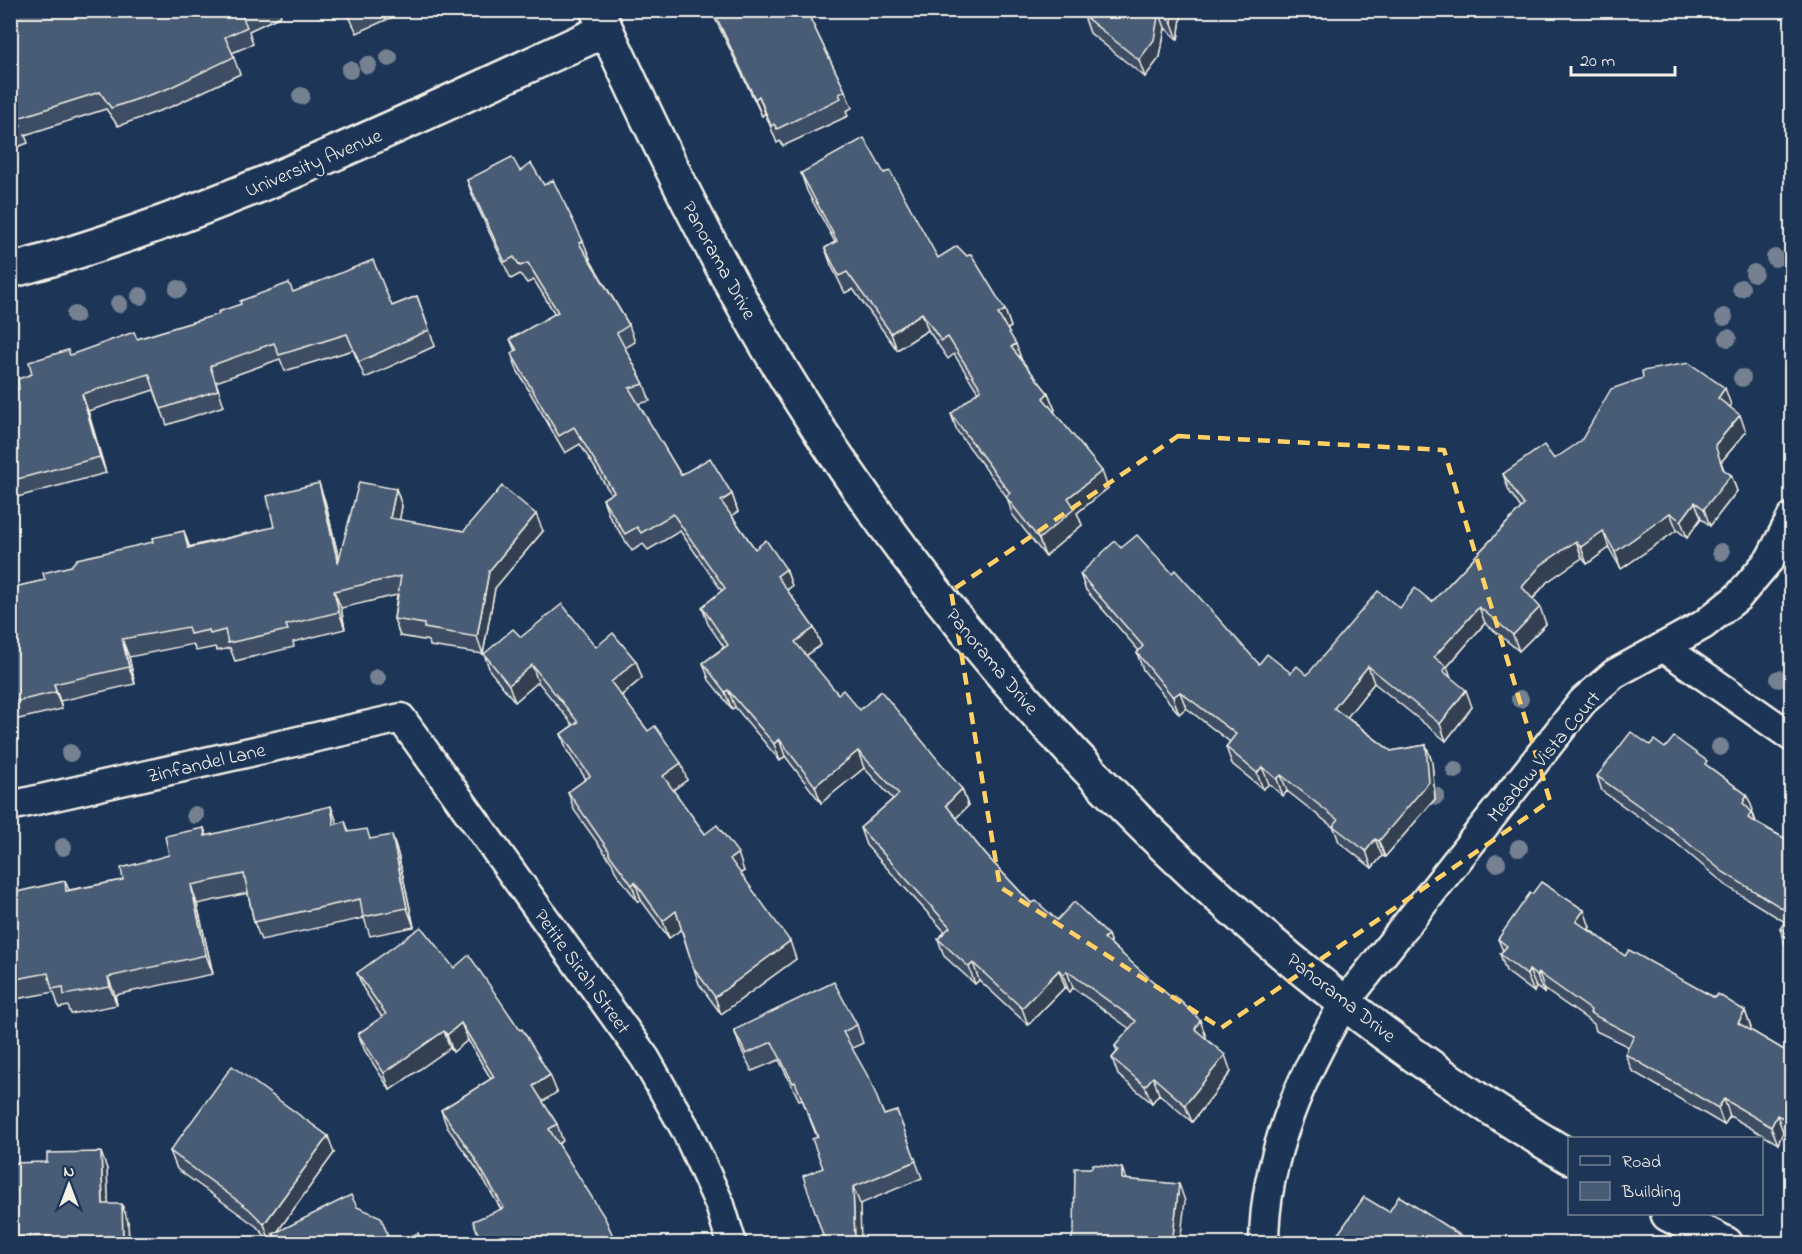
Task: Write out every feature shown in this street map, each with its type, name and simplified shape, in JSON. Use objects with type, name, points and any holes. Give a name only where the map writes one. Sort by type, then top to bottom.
[{"type":"street","name":"University Avenue","points":[[10,271],[171,220],[287,176],[602,20]]},
{"type":"street","name":"Panorama Drive","points":[[602,20],[686,199],[745,308],[816,424],[879,518],[954,617],[1063,743],[1150,832],[1262,935],[1345,1002],[1445,1076],[1568,1156]]},
{"type":"street","name":"Meadow Vista Court","points":[[1264,1244],[1273,1172],[1291,1108],[1318,1048],[1345,1002],[1583,701],[1614,674],[1703,626],[1738,597],[1770,559],[1791,517]]},
{"type":"street","points":[[1663,647],[1791,737]]},
{"type":"street","name":"Zinfandel Lane","points":[[10,806],[401,718]]},
{"type":"street","name":"Petite Sirah Street","points":[[401,718],[645,1058],[686,1130],[720,1205],[732,1244]]},
{"type":"street","points":[[1670,1215],[1726,1244]]},
{"type":"highlighted area","points":[[1178,436],[1444,450],[1550,801],[1221,1028],[1000,887],[951,591]]},
{"type":"building","points":[[28,10],[251,10],[242,15],[247,27],[225,37],[234,57],[167,89],[111,108],[100,92],[18,118],[21,126],[10,130],[10,16]]},
{"type":"building","points":[[348,10],[364,10],[351,16]]},
{"type":"building","points":[[713,10],[806,10],[845,91],[839,94],[841,98],[777,129],[774,124],[771,126],[759,96],[755,99]]},
{"type":"building","points":[[1087,10],[1173,10],[1172,23],[1159,11],[1154,40],[1139,60],[1084,16]]},
{"type":"building","points":[[864,138],[884,173],[890,171],[938,258],[957,246],[967,256],[971,254],[1005,310],[998,314],[1016,344],[1011,347],[1048,393],[1043,398],[1102,471],[1068,498],[1075,508],[1039,539],[1006,497],[1010,493],[951,414],[981,389],[948,337],[941,341],[922,313],[891,333],[847,272],[839,276],[825,248],[837,241],[801,173]]},
{"type":"building","points":[[512,157],[520,171],[531,163],[544,185],[553,180],[583,241],[579,243],[629,325],[617,333],[644,384],[629,388],[681,475],[710,458],[732,494],[721,501],[755,549],[766,540],[786,569],[777,576],[814,628],[795,642],[838,694],[843,690],[860,710],[881,691],[962,789],[946,805],[985,854],[1031,903],[1036,901],[1057,920],[1074,902],[1108,935],[1104,938],[1173,999],[1175,996],[1200,1020],[1195,1029],[1225,1055],[1185,1105],[1153,1077],[1145,1086],[1112,1058],[1119,1050],[1115,1046],[1136,1021],[1067,971],[1063,975],[1059,970],[1022,1008],[973,963],[969,967],[938,939],[950,927],[860,828],[899,794],[858,751],[815,786],[779,739],[774,744],[728,690],[725,692],[703,663],[728,645],[702,607],[725,588],[673,514],[641,533],[637,527],[625,534],[603,499],[614,492],[574,427],[559,436],[511,353],[517,350],[510,339],[558,312],[528,263],[520,266],[514,257],[505,262],[467,180]]},
{"type":"building","points":[[373,260],[392,306],[417,296],[429,330],[359,362],[347,334],[279,355],[274,343],[210,366],[218,390],[161,409],[149,374],[82,394],[100,457],[10,481],[10,391],[19,389],[18,379],[32,374],[29,362],[68,350],[70,355],[134,332],[137,339],[219,314],[218,312],[241,304],[240,301],[289,283],[293,292]]},
{"type":"building","points":[[1689,363],[1725,388],[1718,398],[1740,415],[1715,445],[1723,469],[1731,475],[1704,509],[1695,502],[1681,521],[1670,513],[1615,552],[1603,531],[1581,547],[1576,541],[1541,565],[1522,587],[1540,607],[1513,635],[1479,607],[1434,657],[1447,667],[1443,671],[1466,690],[1440,724],[1368,666],[1334,708],[1391,751],[1426,745],[1429,782],[1379,841],[1375,839],[1366,851],[1333,826],[1338,820],[1281,775],[1277,779],[1262,767],[1257,773],[1226,747],[1236,734],[1180,692],[1173,697],[1137,653],[1143,646],[1080,574],[1115,541],[1121,548],[1137,535],[1172,573],[1175,570],[1259,664],[1267,654],[1291,673],[1297,666],[1307,675],[1378,591],[1400,608],[1415,588],[1432,602],[1524,505],[1503,474],[1544,445],[1554,459],[1581,441],[1611,389],[1643,378],[1642,371]]},
{"type":"building","points":[[359,482],[396,489],[390,518],[464,531],[502,486],[536,514],[489,571],[477,637],[424,628],[424,624],[394,619],[401,576],[334,591],[339,612],[286,625],[288,630],[228,643],[225,630],[210,634],[209,630],[190,634],[188,627],[122,639],[129,667],[54,684],[56,692],[10,703],[10,588],[45,580],[43,573],[71,566],[77,559],[153,542],[152,538],[184,531],[188,548],[274,527],[267,496],[319,483],[338,563]]},
{"type":"building","points":[[562,604],[596,647],[613,633],[636,661],[611,682],[648,731],[655,726],[681,763],[663,776],[705,834],[717,825],[738,853],[730,859],[790,941],[715,997],[693,967],[676,911],[663,921],[635,882],[632,885],[609,854],[568,792],[590,776],[561,734],[578,722],[532,665],[509,685],[484,654],[513,629],[521,637]]},
{"type":"building","points":[[1631,732],[1650,745],[1654,740],[1665,748],[1674,737],[1707,761],[1705,764],[1747,795],[1743,803],[1752,812],[1748,818],[1791,842],[1791,936],[1780,929],[1790,913],[1723,872],[1670,828],[1597,776]]},
{"type":"building","points":[[331,806],[334,825],[345,821],[348,832],[367,829],[370,839],[392,835],[407,908],[363,917],[360,899],[254,922],[244,874],[191,885],[206,955],[108,977],[110,987],[64,995],[63,987],[52,989],[48,973],[10,980],[10,885],[12,893],[65,881],[66,891],[123,880],[121,868],[169,855],[165,836],[204,828],[205,836]]},
{"type":"building","points":[[1541,882],[1584,910],[1576,921],[1625,956],[1629,950],[1715,998],[1718,994],[1745,1011],[1738,1023],[1791,1054],[1791,1122],[1777,1115],[1771,1127],[1724,1099],[1718,1108],[1625,1054],[1634,1036],[1590,1013],[1591,1010],[1539,973],[1537,976],[1529,970],[1527,975],[1500,954],[1507,946],[1498,939],[1530,893],[1532,894]]},
{"type":"building","points":[[421,927],[454,968],[469,955],[520,1030],[522,1029],[550,1075],[533,1086],[557,1124],[549,1129],[605,1218],[616,1243],[637,1236],[640,1244],[532,1244],[530,1237],[514,1244],[482,1244],[473,1221],[504,1208],[472,1154],[441,1110],[494,1077],[461,1023],[447,1035],[444,1031],[384,1073],[358,1034],[386,1014],[357,973]]},
{"type":"building","points":[[834,982],[857,1025],[843,1032],[870,1080],[884,1115],[897,1111],[916,1161],[853,1187],[855,1242],[861,1241],[862,1244],[826,1244],[803,1176],[823,1168],[812,1139],[818,1137],[795,1082],[793,1083],[772,1042],[746,1054],[734,1030]]},
{"type":"building","points":[[232,1066],[328,1136],[264,1224],[249,1209],[170,1151]]},
{"type":"building","points":[[101,1152],[103,1204],[122,1204],[123,1244],[49,1244],[49,1236],[10,1237],[10,1163],[47,1162],[47,1153]]},
{"type":"building","points":[[1093,1164],[1122,1168],[1122,1179],[1179,1184],[1172,1244],[1070,1244],[1074,1230],[1075,1168],[1091,1168]]},
{"type":"building","points":[[351,1195],[357,1207],[381,1217],[391,1244],[283,1244],[273,1234]]},
{"type":"building","points":[[1399,1196],[1474,1244],[1344,1244],[1348,1239],[1338,1234],[1364,1197],[1389,1212]]},
{"type":"building","points":[[418,1233],[422,1244],[394,1244]]},
{"type":"building","points":[[930,1237],[931,1244],[895,1244]]}]
